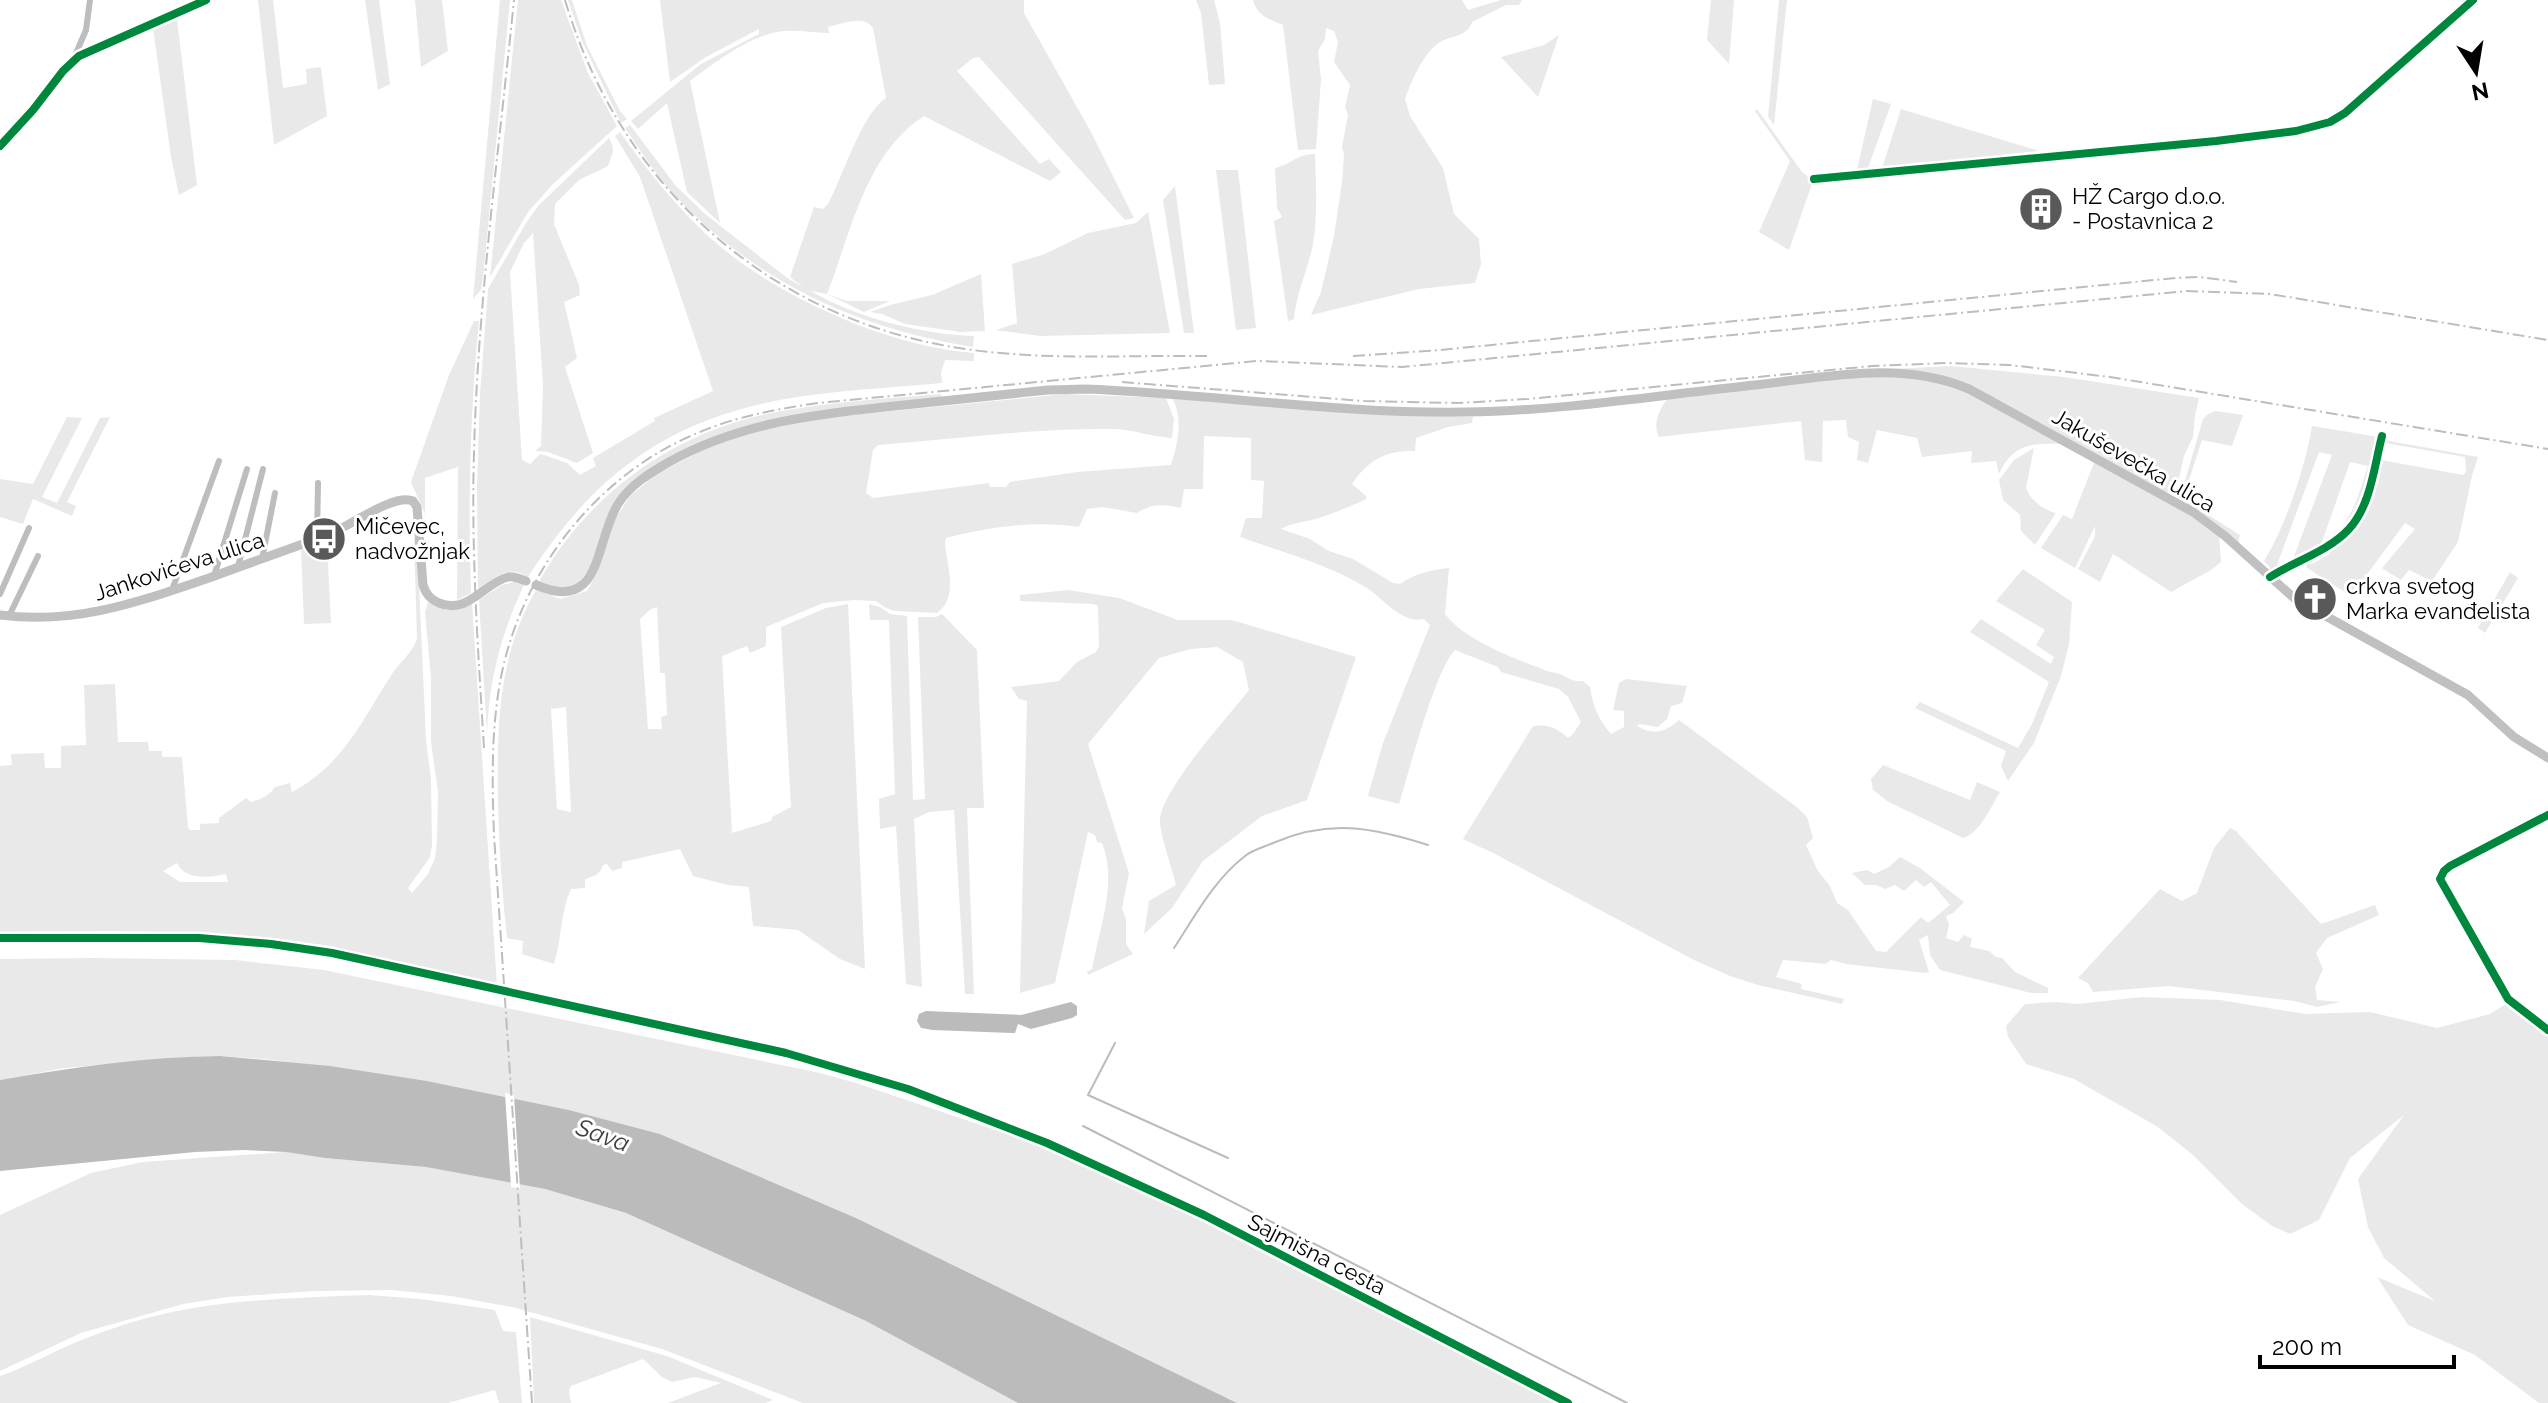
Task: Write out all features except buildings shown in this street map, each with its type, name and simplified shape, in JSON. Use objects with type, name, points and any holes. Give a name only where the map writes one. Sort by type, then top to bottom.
[{"type":"main road","name":"Jakuševečka ulica","points":[[469,601],[506,577],[516,577],[552,592],[573,592],[583,585],[593,570],[619,503],[643,478],[708,442],[741,430],[837,412],[1048,390],[1086,389],[1398,411],[1481,412],[1895,372],[1954,382],[2193,512],[2307,607],[2468,695],[2514,737],[2548,758]]},
{"type":"main road","name":"Jankovićeva ulica","points":[[4,616],[81,616],[130,605],[317,539],[405,498],[413,501],[419,512],[422,580],[426,592],[447,605],[469,601]]},
{"type":"street","points":[[0,146],[73,60],[86,30],[90,0]]},
{"type":"street","points":[[73,60],[97,46],[206,0]]},
{"type":"street","points":[[1814,179],[2216,141],[2312,128],[2345,113],[2473,0]]},
{"type":"street","points":[[2270,577],[2333,542],[2350,528],[2369,492],[2382,436]]},
{"type":"street","points":[[172,590],[219,461]]},
{"type":"street","points":[[214,576],[247,469]]},
{"type":"street","points":[[238,567],[263,469]]},
{"type":"street","points":[[317,539],[318,483]]},
{"type":"street","points":[[262,559],[275,493]]},
{"type":"street","points":[[0,594],[29,528]]},
{"type":"street","points":[[4,616],[38,556]]},
{"type":"street","points":[[2548,815],[2450,866],[2440,879],[2508,999],[2548,1030]]},
{"type":"street","name":"Sajmišna cesta","points":[[0,938],[199,938],[332,953],[827,1064],[908,1089],[1047,1143],[1204,1215],[1568,1403]]},
{"type":"shaded area","points":[[258,0],[273,0],[283,88],[307,84],[306,69],[321,67],[327,116],[274,145]]},
{"type":"shaded area","points":[[365,0],[379,0],[390,84],[378,90]]},
{"type":"shaded area","points":[[415,0],[442,0],[448,51],[421,67]]},
{"type":"shaded area","points":[[500,0],[510,0],[483,278],[481,290],[473,299]]},
{"type":"shaded area","points":[[518,0],[561,0],[588,73],[617,126],[553,184],[528,212],[490,277]]},
{"type":"shaded area","points":[[568,0],[572,0],[587,46],[627,119],[621,123],[582,41]]},
{"type":"shaded area","points":[[660,0],[1024,0],[1024,13],[1091,132],[1134,218],[1125,220],[979,57],[973,58],[957,71],[1040,164],[1049,159],[1061,172],[1050,181],[924,116],[887,151],[874,173],[862,196],[827,294],[811,291],[847,309],[890,323],[974,336],[973,347],[886,327],[845,312],[806,294],[733,249],[668,188],[625,128],[630,125],[676,186],[705,214],[804,288],[790,277],[814,207],[823,209],[828,204],[861,131],[886,98],[873,28],[858,21],[828,27],[829,33],[772,33],[734,50],[690,81],[720,223],[687,192],[667,103],[638,129],[631,121],[701,64],[759,34],[759,29],[706,57],[670,82]]},
{"type":"shaded area","points":[[1196,0],[1214,0],[1220,23],[1225,84],[1209,85],[1201,13]]},
{"type":"shaded area","points":[[1253,0],[1462,0],[1468,10],[1501,0],[1522,0],[1519,5],[1506,5],[1472,22],[1462,34],[1437,44],[1422,62],[1405,99],[1410,116],[1443,168],[1454,214],[1479,239],[1481,264],[1475,283],[1419,289],[1311,315],[1321,292],[1334,236],[1348,115],[1345,107],[1350,85],[1334,62],[1338,42],[1334,31],[1326,28],[1325,39],[1318,51],[1321,79],[1316,149],[1298,150],[1283,25],[1268,19]]},
{"type":"shaded area","points":[[1711,0],[1734,0],[1729,64],[1707,40]]},
{"type":"shaded area","points":[[1779,0],[1787,0],[1774,125],[1768,117]]},
{"type":"shaded area","points":[[177,19],[197,185],[179,195],[153,28]]},
{"type":"shaded area","points":[[1559,35],[1538,97],[1501,57],[1544,45]]},
{"type":"shaded area","points":[[1873,99],[1891,104],[1868,168],[1857,170]]},
{"type":"shaded area","points":[[1757,109],[1802,172],[1813,181],[1789,250],[1759,232],[1790,161],[1755,111]]},
{"type":"shaded area","points":[[1901,109],[2039,151],[1882,168]]},
{"type":"shaded area","points":[[620,132],[661,186],[695,223],[764,278],[832,314],[904,340],[974,353],[974,361],[945,360],[942,383],[785,399],[742,409],[668,438],[606,482],[578,510],[528,577],[508,572],[478,589],[480,394],[488,289],[538,206],[609,138],[613,149],[608,166],[579,180],[555,204],[554,224],[579,285],[580,295],[564,302],[577,358],[565,367],[593,453],[577,463],[548,452],[535,451],[541,446],[543,385],[533,233],[524,243],[510,272],[522,460],[530,464],[540,454],[544,455],[567,463],[580,475],[596,466],[593,458],[655,421],[654,418],[713,391],[640,177],[615,136]]},
{"type":"shaded area","points":[[1315,154],[1313,244],[1294,319],[1288,321],[1274,221],[1282,217],[1277,208],[1275,168]]},
{"type":"shaded area","points":[[1216,170],[1238,170],[1256,328],[1236,330]]},
{"type":"shaded area","points":[[1175,186],[1194,333],[1184,333],[1163,200]]},
{"type":"shaded area","points":[[1148,212],[1170,333],[1040,336],[996,330],[1017,323],[1012,264],[1045,254],[1088,233],[1136,223]]},
{"type":"shaded area","points":[[981,274],[985,331],[960,332],[905,324],[870,312],[932,295]]},
{"type":"shaded area","points":[[827,294],[847,301],[890,301],[864,312]]},
{"type":"shaded area","points":[[474,321],[479,321],[470,457],[471,593],[457,600],[458,467],[425,478],[425,514],[411,482],[449,375]]},
{"type":"shaded area","points":[[1951,366],[2064,377],[2199,398],[2193,437],[2184,456],[2178,483],[2174,489],[2164,493],[1943,376],[1891,369]]},
{"type":"shaded area","points":[[1879,375],[1926,378],[1966,391],[2064,444],[2026,447],[2011,456],[1999,474],[1996,461],[1971,463],[1972,451],[1922,457],[1917,438],[1877,430],[1868,463],[1857,460],[1859,442],[1848,437],[1846,420],[1823,421],[1822,462],[1805,460],[1801,421],[1659,437],[1657,432],[1658,415],[1670,396]]},
{"type":"shaded area","points":[[941,394],[942,399],[765,421],[705,440],[630,485],[591,567],[577,585],[563,590],[538,583],[558,552],[606,497],[664,454],[696,437],[730,424],[788,410]]},
{"type":"shaded area","points":[[1065,394],[1166,398],[1174,419],[1172,438],[1119,429],[1082,429],[878,445],[873,450],[866,493],[873,498],[989,483],[990,487],[1006,487],[1010,482],[1077,472],[1171,465],[1178,432],[1178,415],[1173,399],[1409,416],[1473,417],[1472,423],[1416,438],[1415,451],[1395,452],[1371,463],[1352,484],[1366,499],[1323,517],[1281,529],[1353,559],[1393,583],[1400,584],[1424,573],[1449,568],[1445,614],[1453,623],[1503,653],[1544,670],[1583,681],[1590,687],[1597,712],[1611,734],[1624,727],[1624,711],[1613,710],[1619,683],[1626,679],[1687,686],[1682,703],[1671,706],[1667,719],[1658,727],[1637,726],[1659,731],[1679,720],[1798,808],[1807,817],[1813,838],[1806,845],[1818,871],[1830,886],[1837,903],[1848,910],[1876,951],[1886,952],[1921,917],[1928,923],[1950,905],[1931,882],[1924,887],[1916,880],[1904,891],[1895,885],[1885,889],[1865,885],[1852,873],[1867,870],[1874,874],[1900,857],[1920,868],[1964,902],[1946,916],[1949,925],[1946,938],[1958,942],[1964,935],[1972,939],[1970,947],[2002,958],[2015,972],[2048,988],[2048,993],[2031,993],[1940,970],[1930,955],[1928,935],[1919,940],[1929,972],[1925,973],[1831,960],[1826,964],[1783,960],[1776,977],[1802,984],[1801,989],[1844,999],[1842,1004],[1758,985],[1694,960],[1463,839],[1533,726],[1552,728],[1568,738],[1581,722],[1568,697],[1559,689],[1501,672],[1498,667],[1455,650],[1431,699],[1399,804],[1368,796],[1383,743],[1430,625],[1424,619],[1416,620],[1400,614],[1367,588],[1337,572],[1240,537],[1246,518],[1262,518],[1264,481],[1251,480],[1251,438],[1204,436],[1203,489],[1184,489],[1181,508],[1158,505],[1137,513],[1103,507],[1087,509],[1079,527],[1046,524],[1012,526],[946,538],[950,590],[948,599],[937,613],[895,611],[876,601],[823,603],[766,627],[766,646],[750,653],[747,646],[722,656],[732,833],[771,821],[772,817],[791,807],[781,627],[826,608],[848,604],[865,969],[840,959],[798,930],[753,926],[749,887],[693,876],[680,849],[622,862],[622,868],[612,871],[607,864],[603,865],[598,873],[585,879],[585,888],[571,889],[554,964],[522,954],[523,941],[507,938],[502,888],[498,804],[499,721],[513,641],[536,590],[560,599],[587,591],[597,573],[614,521],[630,496],[657,474],[722,440],[811,419]],"holes":[[[657,607],[660,673],[665,673],[667,715],[661,717],[662,729],[648,729],[640,619]],[[566,707],[571,811],[570,812],[557,809],[551,709]]]},
{"type":"shaded area","points":[[2216,411],[2243,415],[2232,446],[2202,440],[2183,499],[2240,535],[2238,544],[2179,501],[2203,419]]},
{"type":"shaded area","points":[[67,417],[82,418],[42,497],[57,503],[100,418],[110,417],[67,502],[76,506],[72,516],[33,499],[23,524],[0,517],[0,479],[33,484]]},
{"type":"shaded area","points":[[2312,426],[2379,437],[2366,491],[2351,522],[2329,542],[2272,570],[2264,561],[2287,514]],"holes":[[[2319,452],[2332,455],[2293,559],[2277,565]],[[2350,462],[2368,466],[2361,488],[2347,519],[2322,542]]]},
{"type":"shaded area","points":[[2384,440],[2478,457],[2458,542],[2432,581],[2409,570],[2401,580],[2382,568],[2415,529],[2405,523],[2351,596],[2307,568],[2305,562],[2308,558],[2309,564],[2312,564],[2328,555],[2330,553],[2325,549],[2358,520]],"holes":[[[2385,443],[2465,457],[2466,472],[2463,475],[2381,460]]]},
{"type":"shaded area","points":[[2034,448],[2026,488],[2038,504],[2056,513],[2035,545],[2021,531],[2020,515],[2003,500],[1999,480],[2014,460]]},
{"type":"shaded area","points":[[2095,460],[2184,510],[2219,535],[2221,562],[2171,592],[2113,554],[2100,582],[2078,569],[2095,536],[2095,526],[2075,568],[2041,548],[2063,515],[2072,519]]},
{"type":"shaded area","points":[[414,539],[417,539],[432,845],[430,857],[408,888],[412,893],[428,874],[435,858],[437,841],[438,792],[431,742],[431,678],[425,612],[428,602],[446,610],[472,603],[497,986],[351,953],[263,939],[164,932],[0,932],[0,766],[12,765],[11,754],[44,753],[45,768],[61,768],[61,746],[86,745],[84,685],[115,684],[118,742],[148,742],[149,751],[162,751],[162,757],[182,757],[188,828],[200,830],[200,824],[219,823],[219,818],[246,798],[251,802],[259,800],[275,787],[290,783],[292,792],[325,768],[350,740],[417,639]],"holes":[[[177,863],[180,869],[198,876],[226,874],[228,882],[180,882],[163,871]]]},
{"type":"shaded area","points":[[327,541],[331,623],[304,624],[301,550]]},
{"type":"shaded area","points":[[2023,569],[2072,602],[2069,644],[2061,676],[2034,743],[2008,781],[2001,766],[2006,751],[1915,708],[1920,702],[2018,748],[2032,724],[2049,682],[1970,632],[1981,619],[2051,664],[2054,657],[2036,645],[2045,630],[1996,601]]},
{"type":"shaded area","points":[[2510,572],[2518,578],[2485,633],[2478,628]]},
{"type":"shaded area","points":[[515,582],[524,585],[498,658],[490,695],[487,734],[479,600],[502,585]]},
{"type":"shaded area","points":[[1068,590],[1119,598],[1178,620],[1232,620],[1356,657],[1307,800],[1262,816],[1203,861],[1172,908],[1144,934],[1149,901],[1176,885],[1160,824],[1169,794],[1249,690],[1243,662],[1217,647],[1191,649],[1159,658],[1088,744],[1129,873],[1122,908],[1126,920],[1126,944],[1133,954],[1088,975],[1102,922],[1108,874],[1102,843],[1088,832],[1055,983],[1020,993],[1027,701],[1019,699],[1011,687],[1059,681],[1077,662],[1096,652],[1099,647],[1098,606],[1020,601],[1020,595]]},
{"type":"shaded area","points":[[869,604],[890,614],[907,616],[913,800],[925,799],[918,617],[942,614],[977,650],[984,808],[967,808],[974,994],[965,994],[954,810],[929,812],[914,819],[922,987],[906,984],[896,826],[880,829],[879,799],[895,794],[889,620],[870,620]]},
{"type":"shaded area","points":[[1883,765],[1970,800],[1977,782],[2000,792],[1980,825],[1963,838],[1887,801],[1873,790],[1871,779]]},
{"type":"shaded area","points":[[2230,828],[2321,924],[2375,905],[2379,915],[2327,938],[2316,953],[2323,969],[2315,987],[2317,1000],[2341,1002],[2317,1007],[2295,1001],[2169,986],[2093,992],[2088,983],[2078,978],[2160,889],[2182,901],[2197,893],[2214,848]]},
{"type":"shaded area","points":[[0,959],[235,960],[324,970],[856,1083],[1040,1145],[1201,1218],[1559,1403],[1237,1403],[856,1218],[660,1134],[569,1110],[427,1081],[220,1056],[65,1068],[0,1080]]},
{"type":"shaded area","points":[[2142,997],[2220,1000],[2305,1014],[2370,1012],[2437,1028],[2490,1014],[2506,1004],[2548,1035],[2548,1403],[2539,1403],[2475,1355],[2408,1325],[2377,1277],[2435,1301],[2384,1258],[2368,1227],[2358,1179],[2404,1115],[2350,1158],[2319,1220],[2290,1234],[2272,1226],[2242,1204],[2193,1155],[2158,1127],[2074,1079],[2026,1064],[2008,1037],[2006,1026],[2025,1004],[2077,1004]]},
{"type":"shaded area","points":[[286,1152],[426,1167],[545,1189],[626,1213],[866,1321],[1018,1403],[803,1403],[662,1349],[512,1307],[392,1290],[315,1291],[228,1297],[183,1304],[81,1333],[0,1371],[0,1215],[91,1173],[143,1162]]},
{"type":"shaded area","points":[[369,1295],[495,1310],[503,1331],[516,1332],[522,1403],[499,1403],[495,1390],[448,1403],[0,1403],[0,1376],[79,1341],[143,1319],[227,1303]]},
{"type":"shaded area","points":[[530,1317],[667,1356],[773,1400],[765,1403],[668,1403],[721,1383],[695,1377],[672,1382],[643,1359],[571,1386],[571,1403],[534,1403]]},
{"type":"water","points":[[1071,1002],[1077,1006],[1077,1015],[1072,1018],[1031,1029],[1018,1024],[1015,1033],[933,1030],[921,1028],[917,1021],[919,1014],[926,1011],[1021,1015]]},
{"type":"water","name":"Sava","points":[[220,1056],[330,1066],[427,1081],[569,1110],[660,1134],[856,1218],[1237,1403],[1018,1403],[866,1321],[626,1213],[545,1189],[426,1167],[243,1150],[0,1171],[0,1080],[165,1058]]},
{"type":"pier","points":[[505,1093],[514,1095],[520,1189],[511,1187]]},
{"type":"waterway","points":[[1174,948],[1224,876],[1245,856],[1258,849],[1293,835],[1331,828],[1369,830],[1428,845]]},
{"type":"waterway","points":[[1115,1043],[1088,1095],[1228,1158]]},
{"type":"waterway","points":[[1083,1126],[1627,1403]]},
{"type":"railway","points":[[484,748],[474,563],[476,395],[484,282],[514,0]]},
{"type":"railway","points":[[565,0],[590,67],[623,128],[663,183],[711,232],[764,273],[824,307],[889,332],[990,352],[1051,356],[1207,356]]},
{"type":"railway","points":[[1353,356],[2175,278],[2200,277],[2237,282]]},
{"type":"railway","points":[[532,1403],[494,835],[495,716],[511,637],[546,563],[598,499],[663,450],[729,422],[818,403],[1257,361],[1402,367],[2187,291],[2270,294],[2548,340]]},
{"type":"railway","points":[[1122,382],[1364,401],[1458,403],[1872,366],[1947,363],[2010,365],[2110,377],[2548,449]]},
{"type":"cycle path","points":[[0,146],[79,56],[206,0]]},
{"type":"cycle path","points":[[1814,179],[2216,141],[2296,131],[2330,122],[2345,113],[2473,0]]},
{"type":"cycle path","points":[[2270,577],[2322,550],[2349,529],[2367,497],[2382,436]]},
{"type":"cycle path","points":[[2548,815],[2450,866],[2440,879],[2508,999],[2548,1030]]},
{"type":"cycle path","points":[[0,938],[199,938],[332,953],[786,1053],[908,1089],[1047,1143],[1204,1215],[1568,1403]]},
{"type":"place","name":"HŽ Cargo d.o.o. - Postavnica 2","points":[[2041,209]]},
{"type":"place","name":"Mičevec, nadvožnjak","points":[[324,539]]},
{"type":"place","name":"crkva svetog Marka evanđelista","points":[[2315,599]]}]
